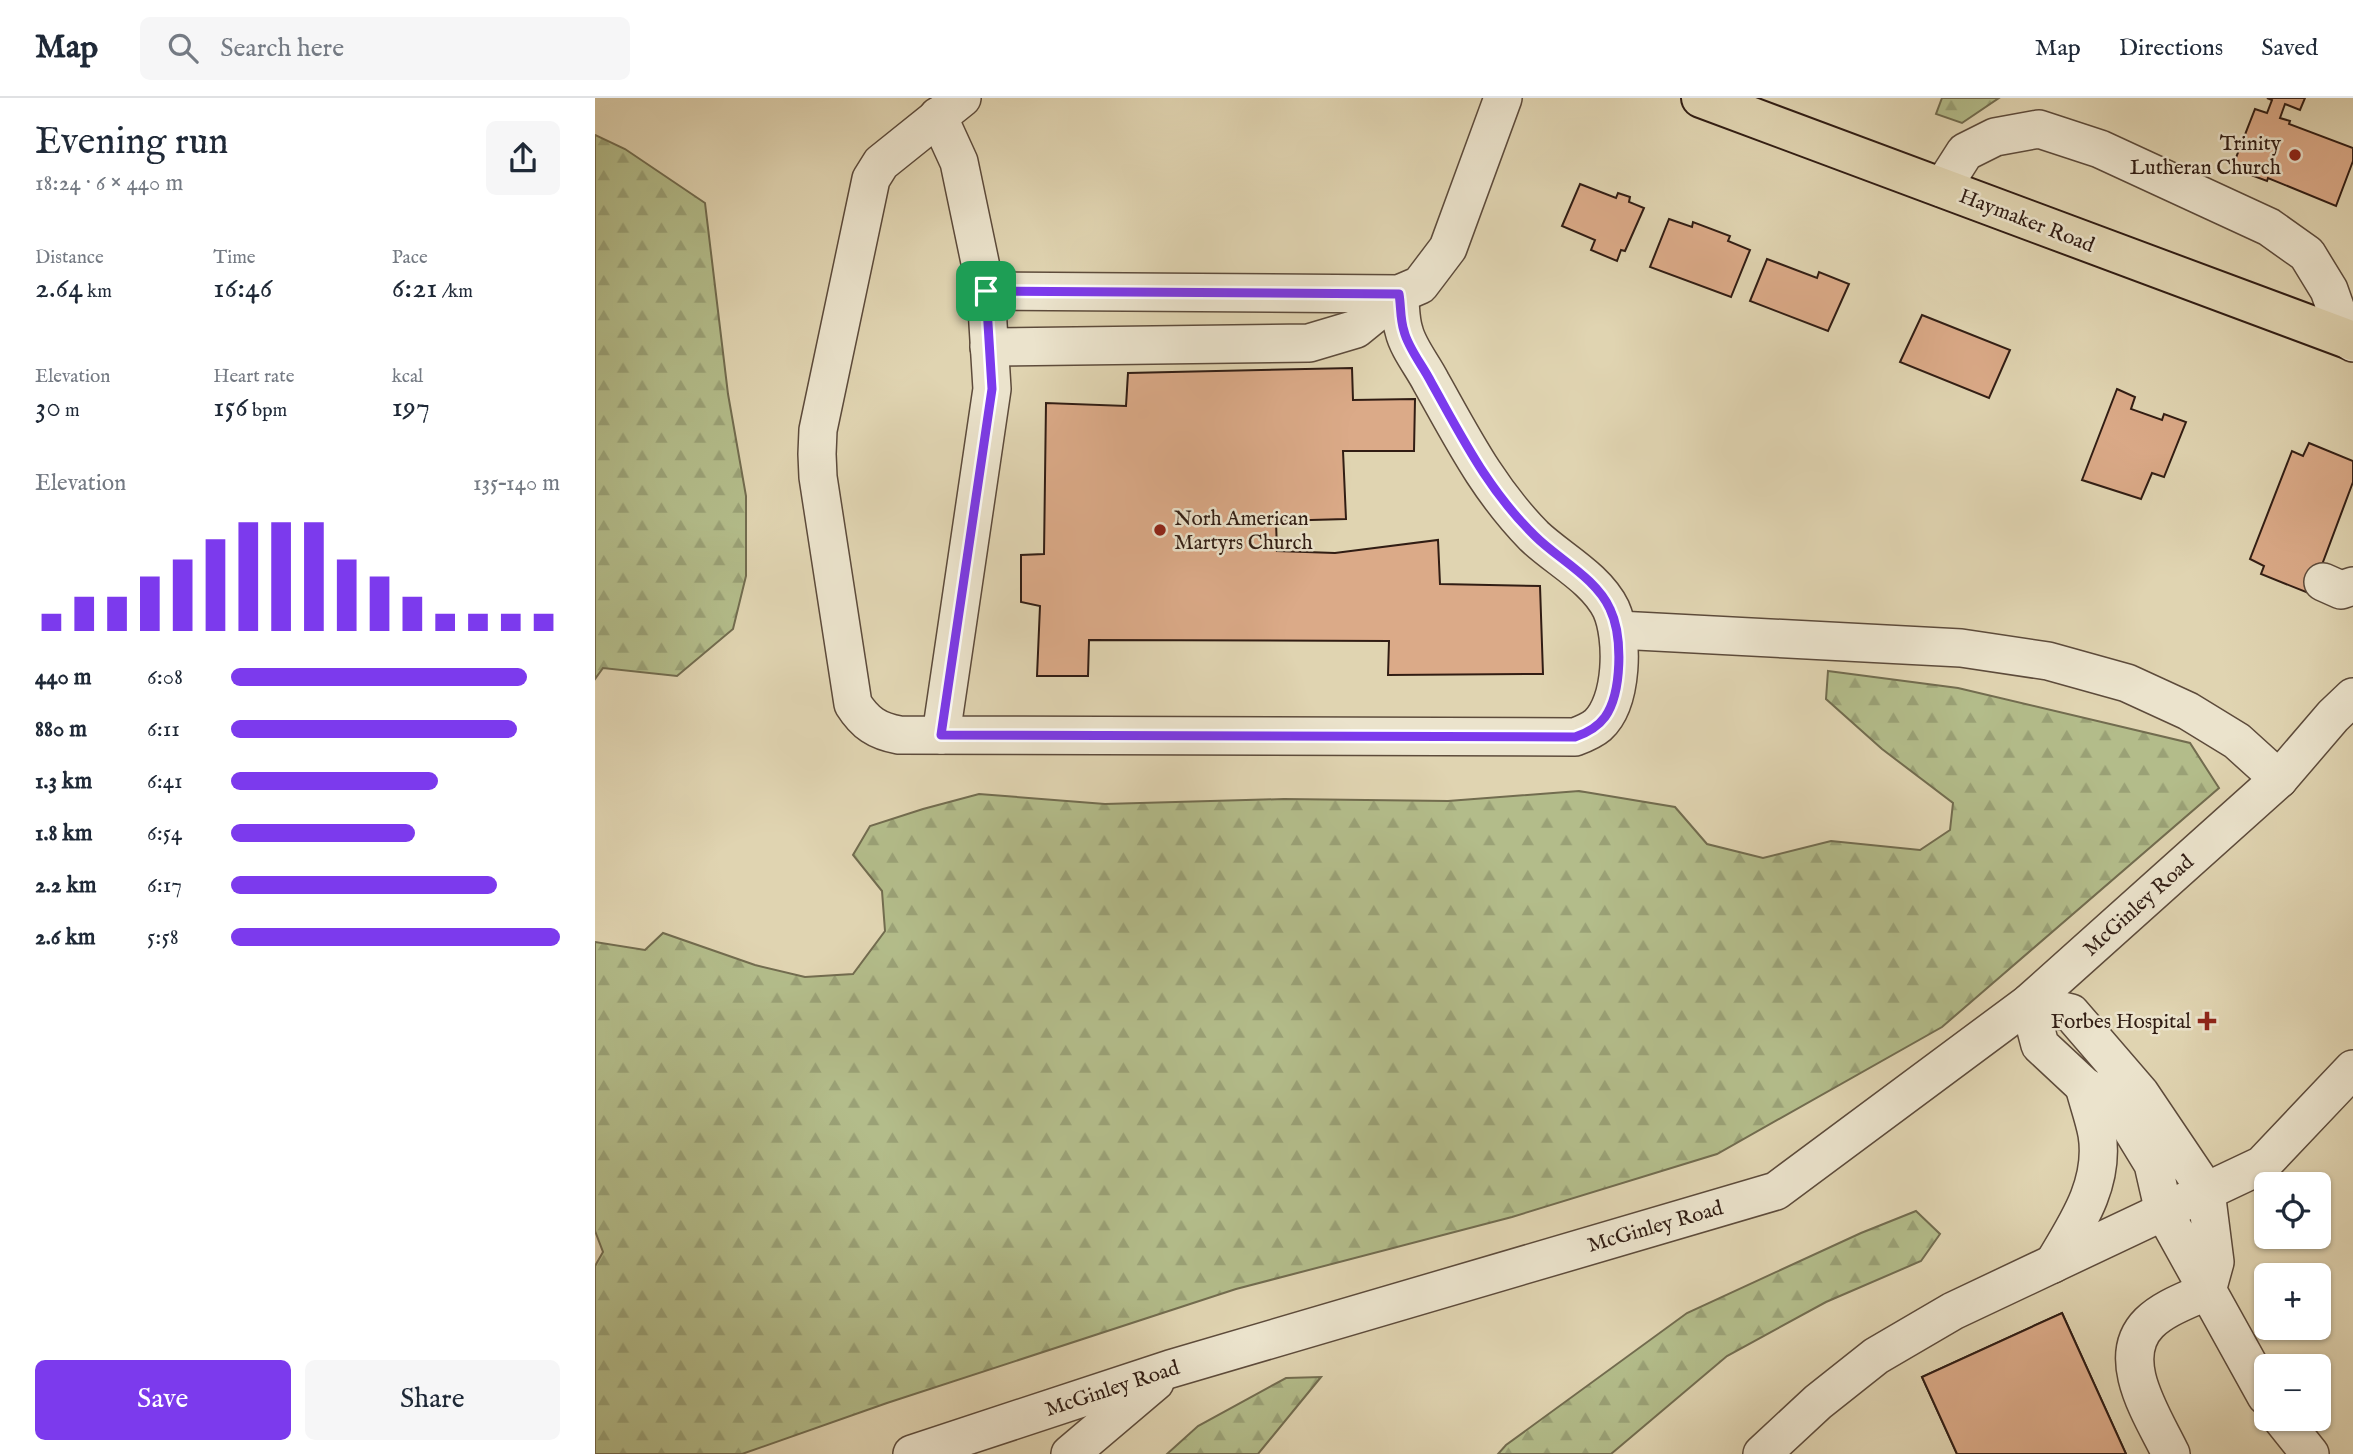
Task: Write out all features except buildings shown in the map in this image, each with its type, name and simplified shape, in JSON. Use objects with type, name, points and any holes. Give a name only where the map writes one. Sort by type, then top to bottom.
[{"type":"main road","name":"Haymaker Road","points":[[1701,98],[2351,341]]},
{"type":"street","points":[[989,348],[1309,343],[1356,329],[1399,294],[1420,285],[1448,248],[1503,98]]},
{"type":"street","points":[[941,735],[992,389],[986,291],[950,107],[881,163],[870,179],[818,430],[817,454],[853,704],[871,726],[884,732],[899,735],[1575,737],[1587,733],[1607,714],[1621,653],[1618,629],[1610,607],[1595,588],[1536,537],[1511,511],[1481,472],[1404,332],[1399,294]]},
{"type":"street","points":[[1942,188],[1965,152],[1996,137],[2039,129],[2100,149],[2269,227],[2307,254],[2329,290],[2351,341]]},
{"type":"street","points":[[986,291],[1399,294]]},
{"type":"street","points":[[1618,629],[1961,648],[2047,661],[2127,683],[2188,711],[2237,741],[2279,779]]},
{"type":"street","name":"McGinley Road","points":[[912,1454],[1170,1369],[1776,1191],[2029,1003],[2279,779],[2333,716],[2353,697]]},
{"type":"street","name":"McGinley Road","points":[[2279,779],[2353,735]]},
{"type":"street","points":[[2171,1454],[2137,1380],[2135,1349],[2140,1335],[2150,1323],[2207,1291],[2215,1262],[2206,1191],[2140,1093],[2071,1013],[2029,1003],[2040,1045],[2084,1086],[2117,1105],[2153,1164],[2164,1212],[2207,1291],[2254,1374]]},
{"type":"street","points":[[1762,1454],[1818,1402],[1876,1356],[1953,1311],[2262,1165],[2353,1069]]},
{"type":"street","points":[[2053,1264],[2087,1206],[2097,1174],[2097,1135],[2084,1086]]},
{"type":"street","points":[[1070,1454],[1170,1369]]},
{"type":"green space","points":[[1942,98],[1999,98],[1962,123],[1936,114]]},
{"type":"green space","points":[[595,135],[625,149],[705,203],[728,394],[746,496],[746,576],[733,629],[677,676],[603,668],[595,679]]},
{"type":"green space","points":[[1828,671],[1958,688],[2190,743],[2219,788],[1942,1027],[1717,1154],[1512,1217],[1236,1289],[887,1403],[742,1454],[595,1454],[595,1266],[603,1252],[595,1231],[595,942],[645,950],[663,933],[755,965],[805,977],[853,974],[885,931],[882,891],[853,855],[870,826],[979,794],[1105,804],[1284,799],[1448,801],[1579,791],[1675,807],[1707,844],[1763,858],[1831,841],[1920,850],[1950,830],[1953,803],[1882,749],[1826,699]]},
{"type":"green space","points":[[1916,1211],[1940,1234],[1921,1261],[1826,1302],[1727,1356],[1611,1454],[1498,1454],[1506,1445],[1687,1313],[1861,1233]]},
{"type":"green space","points":[[1321,1377],[1258,1454],[1167,1454],[1198,1426],[1286,1378]]},
{"type":"place","name":"Trinity Lutheran Church","points":[[2295,155]]},
{"type":"place","name":"Norh American Martyrs Church","points":[[1160,530]]},
{"type":"place","name":"Forbes Hospital","points":[[2207,1021]]},
{"type":"route","points":[[986,291],[1399,294],[1404,332],[1481,472],[1511,511],[1536,537],[1595,588],[1610,607],[1618,629],[1621,653],[1607,714],[1587,733],[1575,737],[941,735],[992,389],[986,291]]}]
